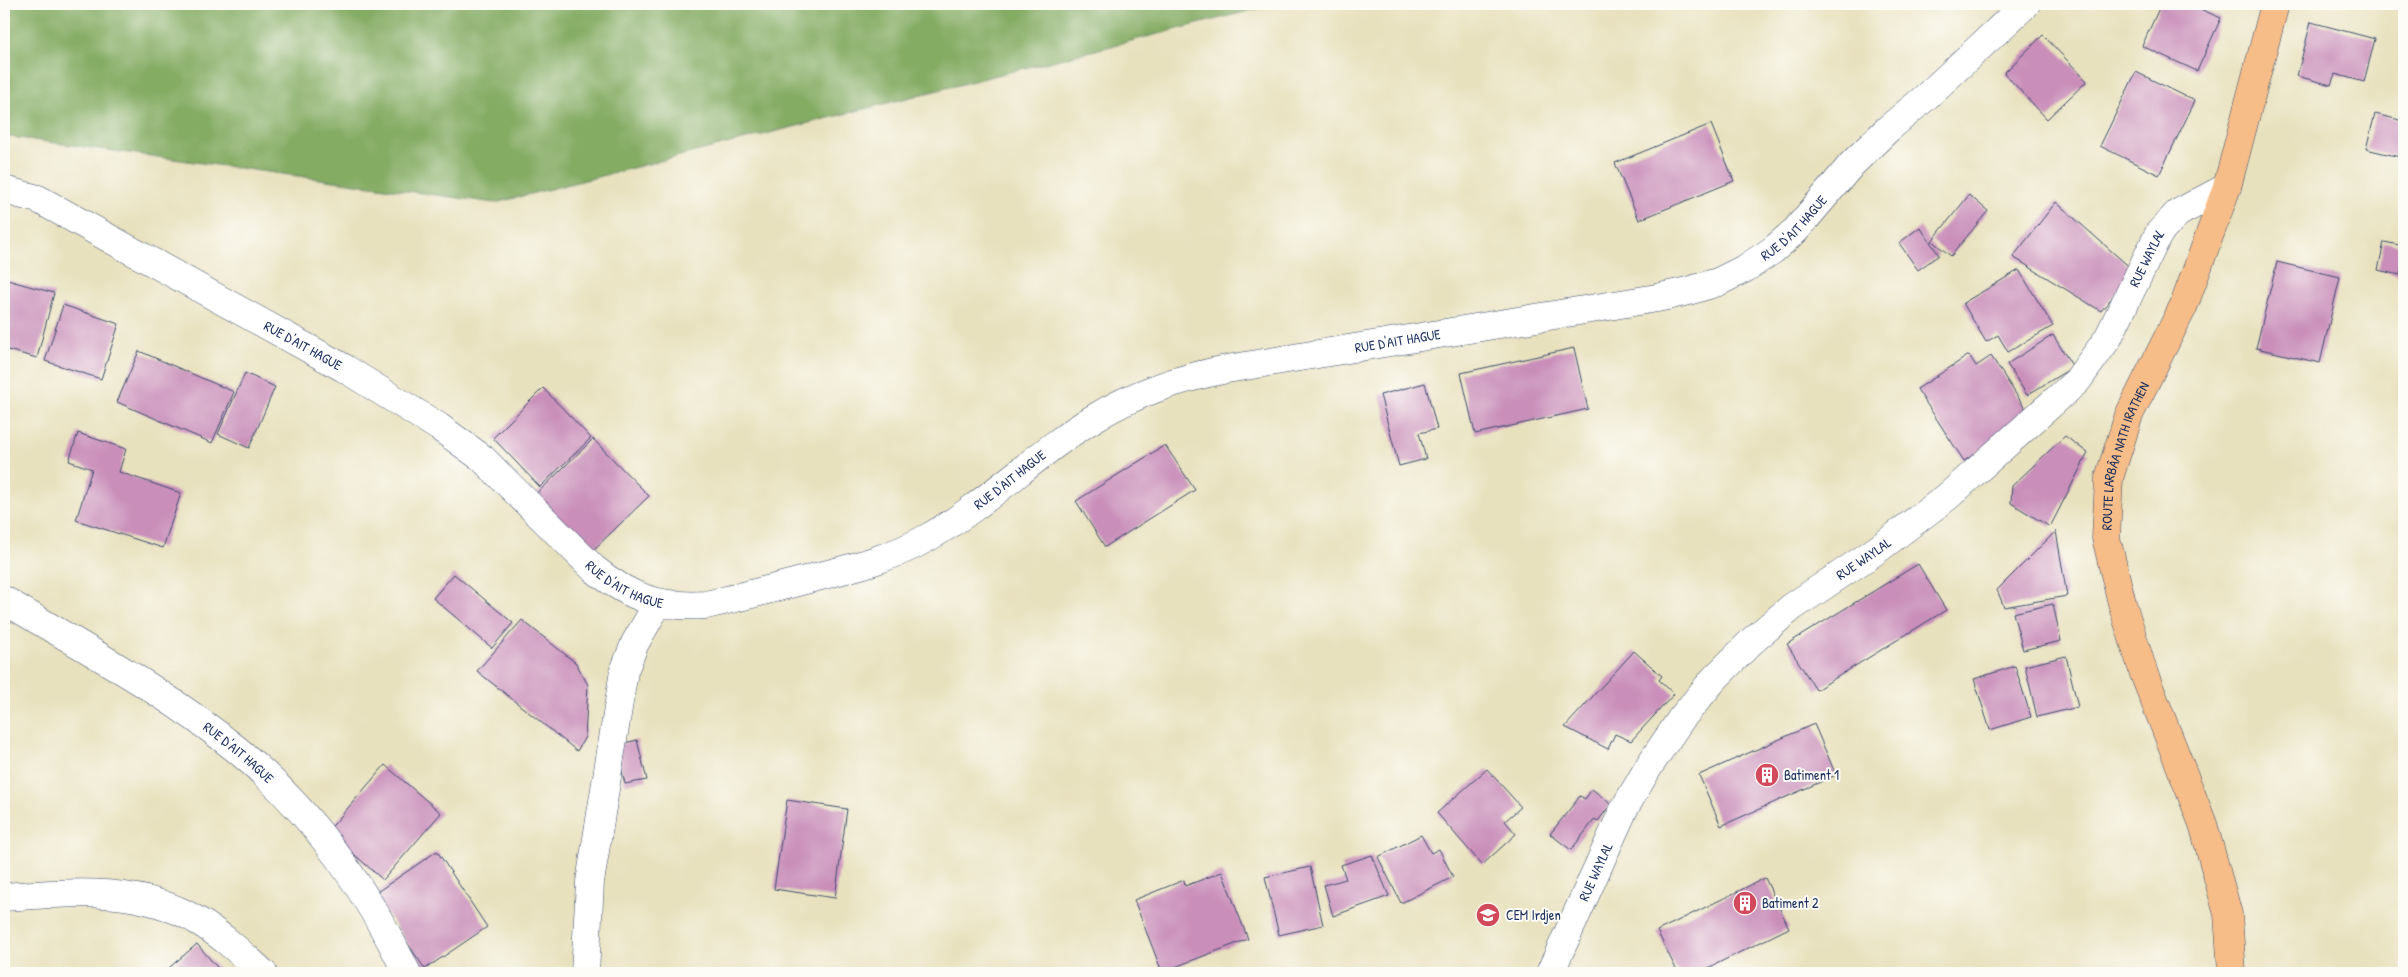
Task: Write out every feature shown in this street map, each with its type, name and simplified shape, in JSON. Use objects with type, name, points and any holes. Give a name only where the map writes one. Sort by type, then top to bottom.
[{"type":"main road","name":"ROUTE LARBÂA NATH IRATHEN","points":[[2232,973],[2228,914],[2203,824],[2144,674],[2122,603],[2106,538],[2109,478],[2129,414],[2184,305],[2227,187],[2275,4]]},
{"type":"street","name":"RUE D'AIT HAGUE","points":[[4,190],[38,199],[335,363],[394,398],[482,458],[593,568],[612,584],[634,596],[658,603],[682,606],[706,605],[868,564],[897,553],[927,538],[956,520],[1096,417],[1128,400],[1194,376],[1657,298],[1688,292],[1718,282],[1746,268],[1796,230],[1852,164],[2026,4]]},
{"type":"street","name":"RUE WAYLAL","points":[[1550,973],[1624,809],[1651,763],[1681,719],[1714,679],[1792,607],[1912,526],[2064,394],[2094,360],[2108,338],[2151,245],[2164,227],[2178,212],[2189,205],[2227,187]]},
{"type":"street","name":"RUE D'AIT HAGUE","points":[[4,600],[159,694],[199,721],[237,750],[273,783],[307,818],[365,895],[408,973]]},
{"type":"street","points":[[585,973],[590,882],[624,671],[635,644],[658,603]]},
{"type":"street","points":[[4,897],[106,893],[137,897],[168,906],[196,920],[222,937],[263,973]]},
{"type":"green space","points":[[4,4],[1276,4],[495,203],[4,136]]},
{"type":"building","points":[[2161,4],[2189,4],[2221,18],[2197,71],[2142,46]]},
{"type":"building","points":[[2311,22],[2375,39],[2364,82],[2335,74],[2331,85],[2297,76]]},
{"type":"building","points":[[2043,35],[2087,81],[2047,119],[2004,73]]},
{"type":"building","points":[[2136,72],[2195,101],[2159,175],[2100,146]]},
{"type":"building","points":[[2375,114],[2404,121],[2404,158],[2366,149]]},
{"type":"building","points":[[1711,124],[1734,181],[1639,220],[1615,163]]},
{"type":"building","points":[[1969,195],[1988,211],[1951,256],[1932,241]]},
{"type":"building","points":[[2056,202],[2134,271],[2101,311],[2013,257]]},
{"type":"building","points":[[1920,227],[1939,255],[1918,270],[1899,243]]},
{"type":"building","points":[[2384,242],[2404,246],[2400,275],[2378,270]]},
{"type":"building","points":[[2277,262],[2340,277],[2320,363],[2256,348]]},
{"type":"building","points":[[2019,270],[2053,326],[2008,352],[1998,335],[1986,342],[1963,303]]},
{"type":"building","points":[[4,279],[54,293],[37,358],[4,349]]},
{"type":"building","points":[[63,305],[119,324],[101,379],[45,361]]},
{"type":"building","points":[[2053,335],[2073,367],[2027,395],[2007,364]]},
{"type":"building","points":[[1574,348],[1588,409],[1475,434],[1461,373]]},
{"type":"building","points":[[139,351],[234,392],[212,443],[117,402]]},
{"type":"building","points":[[1969,355],[1976,366],[1991,356],[2031,417],[1964,461],[1917,389]]},
{"type":"building","points":[[245,373],[275,387],[249,448],[218,434]]},
{"type":"building","points":[[1425,383],[1437,429],[1419,433],[1426,459],[1399,466],[1380,395]]},
{"type":"building","points":[[543,388],[591,438],[540,487],[493,438]]},
{"type":"building","points":[[78,433],[126,449],[119,472],[181,493],[163,548],[76,520],[92,469],[69,461]]},
{"type":"building","points":[[2065,436],[2088,453],[2050,527],[2011,503],[2012,486]]},
{"type":"building","points":[[593,439],[649,496],[586,557],[531,499]]},
{"type":"building","points":[[1165,445],[1195,490],[1105,547],[1076,501]]},
{"type":"building","points":[[2056,531],[2067,596],[2004,607],[1997,590]]},
{"type":"building","points":[[1918,564],[1946,610],[1816,690],[1787,644]]},
{"type":"building","points":[[454,574],[513,623],[492,648],[433,598]]},
{"type":"building","points":[[2053,604],[2061,641],[2023,650],[2013,613]]},
{"type":"building","points":[[522,620],[576,663],[588,685],[585,737],[577,751],[477,671]]},
{"type":"building","points":[[1634,651],[1662,676],[1659,680],[1674,694],[1631,741],[1615,734],[1608,749],[1565,727]]},
{"type":"building","points":[[2066,656],[2078,707],[2037,717],[2025,666]]},
{"type":"building","points":[[2015,666],[2031,717],[1990,730],[1974,679]]},
{"type":"building","name":"Batiment 1","points":[[1814,724],[1836,775],[1721,826],[1699,775]]},
{"type":"building","points":[[637,740],[647,780],[625,784],[616,745]]},
{"type":"building","points":[[385,765],[441,813],[383,880],[328,831]]},
{"type":"building","points":[[1487,769],[1521,807],[1505,821],[1516,834],[1482,865],[1437,813]]},
{"type":"building","points":[[1592,789],[1611,804],[1598,821],[1595,819],[1571,850],[1550,834],[1580,796],[1585,799]]},
{"type":"building","points":[[787,800],[847,809],[835,898],[774,889]]},
{"type":"building","points":[[1421,835],[1431,853],[1439,849],[1453,877],[1401,903],[1378,857]]},
{"type":"building","points":[[437,851],[487,927],[425,969],[374,894]]},
{"type":"building","points":[[1372,855],[1389,896],[1333,916],[1324,885],[1346,879],[1341,865]]},
{"type":"building","points":[[1310,867],[1323,925],[1279,935],[1265,877]]},
{"type":"building","points":[[1222,872],[1248,939],[1162,972],[1134,900],[1184,880],[1185,886]]},
{"type":"building","name":"Batiment 2","points":[[1765,878],[1789,928],[1698,973],[1678,973],[1657,931]]},
{"type":"building","points":[[197,944],[222,973],[163,973]]},
{"type":"place","name":"Batiment 1","points":[[1767,775]]},
{"type":"place","name":"Batiment 2","points":[[1745,903]]},
{"type":"place","name":"CEM Irdjen","points":[[1488,915]]}]
